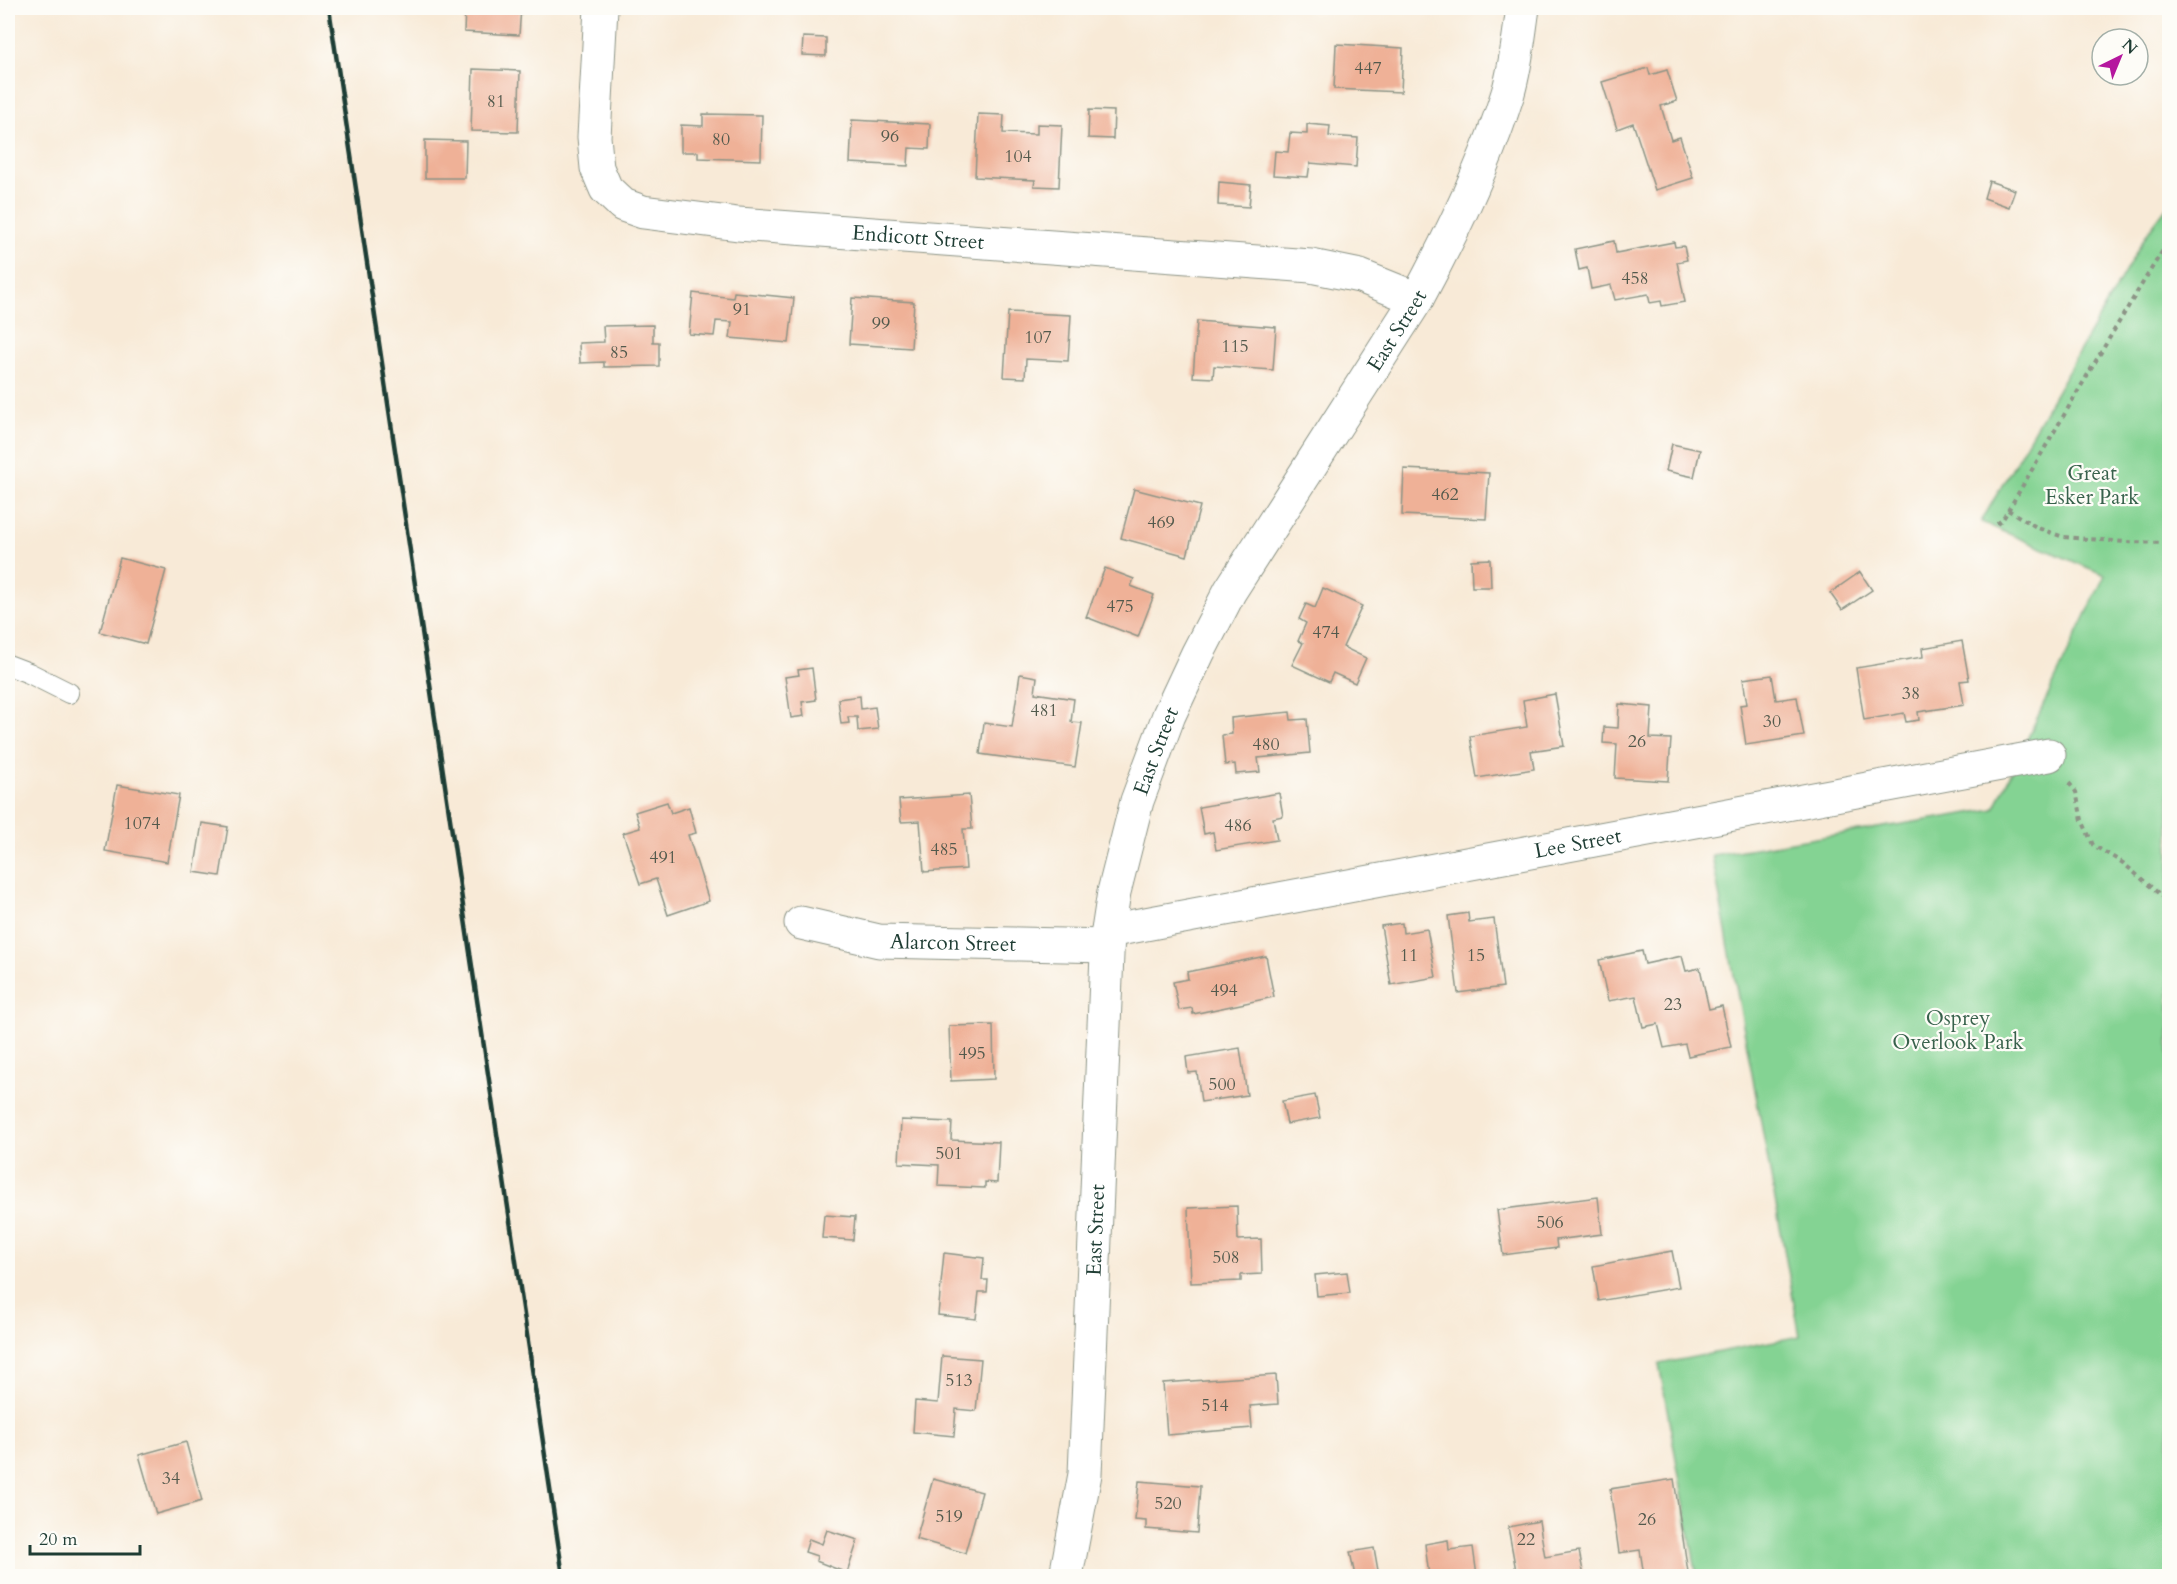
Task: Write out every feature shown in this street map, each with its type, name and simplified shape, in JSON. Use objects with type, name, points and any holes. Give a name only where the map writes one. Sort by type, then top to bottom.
[{"type":"street","name":"Endicott Street","points":[[602,8],[594,137],[597,168],[606,189],[623,205],[643,212],[738,224],[1311,266],[1360,276],[1417,299]]},
{"type":"street","name":"East Street","points":[[1066,1576],[1085,1474],[1107,939],[1114,892],[1137,801],[1169,715],[1230,591],[1417,299],[1444,249],[1484,156],[1508,92],[1523,8]]},
{"type":"street","name":"Lee Street","points":[[1107,939],[2049,755]]},
{"type":"street","name":"Alarcon Street","points":[[801,923],[879,941],[1107,939]]},
{"type":"lane","points":[[8,665],[69,693]]},
{"type":"path","points":[[1997,524],[2008,510],[2114,328],[2169,239]]},
{"type":"path","points":[[2008,510],[2038,528],[2063,537],[2169,543]]},
{"type":"path","points":[[2049,755],[2076,792],[2082,820],[2092,845],[2123,863],[2169,903]]},
{"type":"green space","name":"Osprey Overlook Park","points":[[2169,204],[2169,1576],[1697,1576],[1659,1364],[1800,1336],[1712,855],[1994,809],[2105,575],[1981,522],[2148,232]]},
{"type":"building","points":[[465,8],[521,8],[519,35],[464,32]]},
{"type":"building","points":[[803,37],[826,38],[826,56],[802,55]]},
{"type":"building","points":[[1336,44],[1403,48],[1401,92],[1334,89]]},
{"type":"building","points":[[1648,68],[1650,75],[1667,70],[1677,101],[1661,106],[1671,140],[1680,137],[1693,178],[1655,190],[1633,123],[1617,129],[1602,82]]},
{"type":"building","points":[[473,69],[520,71],[518,132],[471,131]]},
{"type":"building","points":[[1089,110],[1114,111],[1113,139],[1088,138]]},
{"type":"building","points":[[703,114],[762,115],[761,160],[698,158],[698,152],[681,152],[681,125],[703,126]]},
{"type":"building","points":[[978,114],[1004,115],[1003,133],[1037,134],[1037,124],[1062,125],[1059,187],[1034,186],[1035,180],[975,177]]},
{"type":"building","points":[[852,120],[930,124],[929,149],[909,148],[908,166],[850,163]]},
{"type":"building","points":[[1307,124],[1330,126],[1329,136],[1358,138],[1356,167],[1310,163],[1308,177],[1273,175],[1275,151],[1288,152],[1290,133],[1307,134]]},
{"type":"building","points":[[425,140],[466,141],[465,178],[425,178]]},
{"type":"building","points":[[1989,181],[2015,190],[2009,207],[1984,198]]},
{"type":"building","points":[[1219,182],[1251,185],[1249,207],[1218,205]]},
{"type":"building","points":[[1614,241],[1616,253],[1674,242],[1675,247],[1684,246],[1687,260],[1677,262],[1685,302],[1662,306],[1661,301],[1650,303],[1648,294],[1615,300],[1611,285],[1591,289],[1587,268],[1579,270],[1575,249]]},
{"type":"building","points":[[734,292],[794,298],[789,343],[730,338],[732,322],[716,321],[714,336],[689,334],[693,293],[733,298]]},
{"type":"building","points":[[852,298],[914,302],[911,348],[849,344]]},
{"type":"building","points":[[1008,312],[1071,315],[1068,361],[1026,359],[1025,378],[1004,377]]},
{"type":"building","points":[[1197,321],[1276,327],[1273,370],[1214,366],[1213,378],[1193,377]]},
{"type":"building","points":[[653,325],[653,342],[659,342],[659,366],[604,367],[604,362],[580,363],[579,343],[604,342],[603,326]]},
{"type":"building","points":[[1672,444],[1700,450],[1694,477],[1666,471]]},
{"type":"building","points":[[1404,469],[1489,473],[1486,519],[1402,515]]},
{"type":"building","points":[[1134,489],[1200,506],[1187,556],[1121,538]]},
{"type":"building","points":[[120,558],[166,570],[146,644],[100,632]]},
{"type":"building","points":[[1490,559],[1491,587],[1472,587],[1471,560]]},
{"type":"building","points":[[1105,568],[1134,579],[1131,586],[1154,595],[1138,637],[1086,617]]},
{"type":"building","points":[[1860,572],[1872,590],[1842,610],[1830,593]]},
{"type":"building","points":[[1323,588],[1362,606],[1343,647],[1366,658],[1355,683],[1333,673],[1329,682],[1292,665],[1303,643],[1298,641],[1306,623],[1299,619],[1306,604],[1315,608]]},
{"type":"building","points":[[1962,641],[1969,680],[1960,681],[1964,705],[1918,712],[1919,720],[1906,722],[1904,713],[1864,720],[1856,668],[1923,657],[1922,648]]},
{"type":"building","points":[[812,668],[816,700],[802,702],[804,716],[791,718],[785,677],[799,675],[798,670]]},
{"type":"building","points":[[1020,674],[1037,677],[1035,693],[1074,699],[1071,722],[1082,723],[1075,767],[980,754],[984,723],[1012,727]]},
{"type":"building","points":[[1772,675],[1776,700],[1797,697],[1804,736],[1746,745],[1740,705],[1747,704],[1743,679]]},
{"type":"building","points":[[1555,694],[1564,746],[1531,751],[1534,769],[1477,778],[1470,736],[1527,727],[1523,700]]},
{"type":"building","points":[[860,696],[861,709],[875,707],[878,729],[858,731],[857,717],[848,717],[849,723],[841,724],[838,699]]},
{"type":"building","points":[[1619,704],[1652,707],[1650,738],[1671,739],[1668,781],[1615,778],[1617,744],[1603,743],[1604,727],[1618,728]]},
{"type":"building","points":[[1290,712],[1291,720],[1307,719],[1310,753],[1258,758],[1260,772],[1236,774],[1235,764],[1225,765],[1222,735],[1232,734],[1231,718]]},
{"type":"building","points":[[117,785],[179,795],[167,862],[105,851]]},
{"type":"building","points":[[1279,793],[1283,816],[1273,818],[1277,840],[1216,850],[1213,832],[1204,834],[1199,807]]},
{"type":"building","points":[[969,795],[972,829],[963,829],[966,869],[924,872],[920,821],[901,822],[899,800]]},
{"type":"building","points":[[667,802],[671,813],[689,807],[696,833],[688,835],[709,901],[668,915],[656,879],[640,884],[623,833],[640,828],[635,812]]},
{"type":"building","points":[[202,823],[228,827],[220,876],[194,872]]},
{"type":"building","points":[[1468,913],[1469,922],[1494,919],[1503,987],[1458,993],[1448,916]]},
{"type":"building","points":[[1402,923],[1403,933],[1427,929],[1436,977],[1391,985],[1381,926]]},
{"type":"building","points":[[1642,951],[1645,964],[1682,956],[1686,971],[1700,968],[1709,1009],[1722,1006],[1731,1047],[1688,1056],[1685,1044],[1664,1048],[1658,1024],[1643,1027],[1636,996],[1608,1001],[1599,960]]},
{"type":"building","points":[[1266,956],[1274,997],[1193,1014],[1192,1008],[1179,1010],[1173,982],[1188,979],[1187,972]]},
{"type":"building","points":[[993,1025],[994,1079],[951,1081],[949,1026]]},
{"type":"building","points":[[1240,1048],[1247,1095],[1201,1102],[1197,1072],[1188,1073],[1186,1057]]},
{"type":"building","points":[[1315,1095],[1320,1118],[1287,1124],[1282,1101]]},
{"type":"building","points":[[901,1120],[952,1122],[951,1140],[999,1142],[997,1183],[985,1182],[985,1188],[938,1186],[939,1165],[899,1163]]},
{"type":"building","points":[[1598,1197],[1602,1234],[1556,1240],[1557,1248],[1503,1255],[1497,1210]]},
{"type":"building","points":[[1237,1206],[1238,1240],[1261,1239],[1262,1274],[1241,1275],[1241,1281],[1191,1283],[1188,1208]]},
{"type":"building","points":[[824,1215],[855,1217],[853,1240],[822,1238]]},
{"type":"building","points":[[1672,1251],[1679,1287],[1599,1301],[1593,1266]]},
{"type":"building","points":[[944,1253],[984,1258],[982,1280],[988,1280],[987,1292],[979,1292],[976,1319],[938,1315]]},
{"type":"building","points":[[1347,1272],[1350,1293],[1317,1296],[1315,1275]]},
{"type":"building","points":[[942,1356],[981,1359],[976,1411],[956,1409],[954,1436],[913,1432],[915,1401],[938,1403]]},
{"type":"building","points":[[1276,1375],[1278,1404],[1250,1406],[1252,1428],[1167,1435],[1163,1383]]},
{"type":"building","points":[[186,1442],[202,1501],[156,1514],[139,1455]]},
{"type":"building","points":[[933,1479],[982,1492],[965,1553],[916,1539]]},
{"type":"building","points":[[1674,1479],[1688,1572],[1682,1572],[1682,1576],[1644,1576],[1640,1550],[1619,1553],[1610,1489]]},
{"type":"building","points":[[1139,1481],[1200,1486],[1197,1533],[1146,1529],[1146,1521],[1135,1520]]},
{"type":"building","points":[[1539,1521],[1545,1557],[1579,1551],[1584,1576],[1517,1576],[1508,1527]]},
{"type":"building","points":[[827,1530],[858,1540],[847,1573],[816,1561],[817,1556],[805,1552],[809,1539],[822,1544]]},
{"type":"building","points":[[1448,1540],[1449,1550],[1473,1547],[1477,1576],[1429,1576],[1425,1544]]},
{"type":"building","points":[[1374,1548],[1379,1576],[1355,1576],[1350,1552]]},
{"type":"railway","points":[[329,8],[563,1576]]},
{"type":"park label","name":"Great Esker Park","points":[[2092,485]]}]
